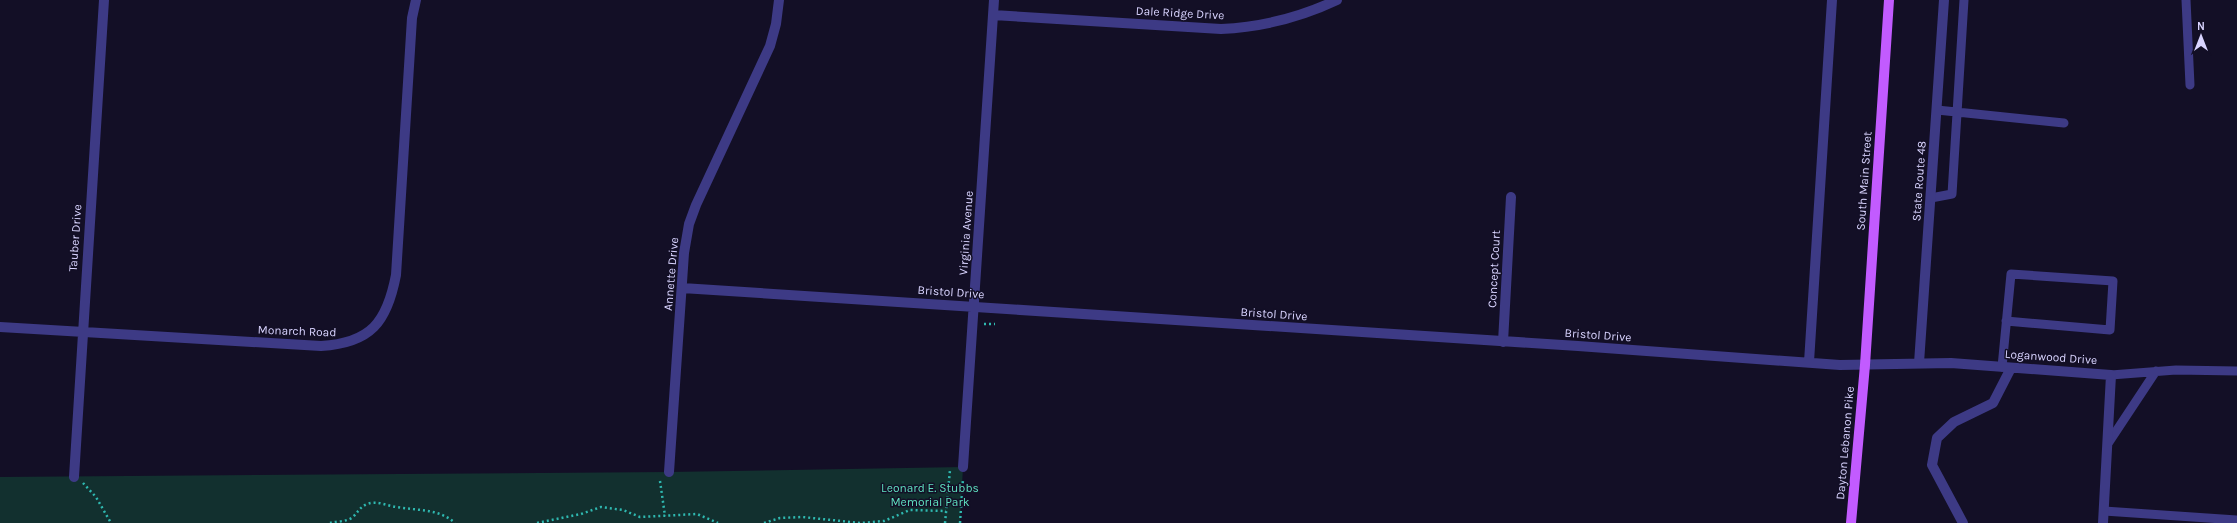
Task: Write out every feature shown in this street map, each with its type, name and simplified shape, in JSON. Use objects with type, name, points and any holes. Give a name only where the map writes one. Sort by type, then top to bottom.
[{"type":"main road","name":"South Main Street","points":[[1865,365],[1889,0]]},
{"type":"main road","name":"Dayton Lebanon Pike","points":[[1851,523],[1865,365]]},
{"type":"street","name":"Tauber Drive","points":[[74,477],[104,0]]},
{"type":"street","name":"Monarch Road","points":[[0,327],[321,346],[342,345],[354,342],[378,323],[386,312],[391,300],[396,275],[412,18],[416,0]]},
{"type":"street","name":"Annette Drive","points":[[669,472],[684,253],[689,224],[696,205],[770,46],[776,24],[779,0]]},
{"type":"street","name":"Virginia Avenue","points":[[963,467],[975,307],[994,0]]},
{"type":"street","name":"Dale Ridge Drive","points":[[993,15],[1221,29],[1251,28],[1284,21],[1337,0]]},
{"type":"street","points":[[1809,362],[1832,0]]},
{"type":"street","name":"State Route 48","points":[[1919,363],[1944,0]]},
{"type":"street","name":"Concept Court","points":[[1503,342],[1511,197]]},
{"type":"street","name":"Bristol Drive","points":[[682,288],[1840,365],[1865,365]]},
{"type":"street","name":"Loganwood Drive","points":[[1865,365],[1951,363],[2111,375],[2103,523]]},
{"type":"street","points":[[1963,523],[1932,465],[1937,438],[1954,422],[1993,403],[2007,367]]},
{"type":"lane","points":[[1931,198],[1952,194],[1964,0]]},
{"type":"lane","points":[[2186,0],[2190,85]]},
{"type":"lane","points":[[1937,110],[2064,123]]},
{"type":"lane","points":[[2006,322],[2110,330],[2113,281],[2011,274],[2006,322],[2007,367]]},
{"type":"lane","points":[[2111,375],[2156,371],[2237,371]]},
{"type":"lane","points":[[2108,442],[2156,371]]},
{"type":"lane","points":[[2104,512],[2237,520]]},
{"type":"path","points":[[960,523],[963,467]]},
{"type":"path","points":[[665,516],[660,489],[660,474],[669,472]]},
{"type":"path","points":[[74,477],[85,484],[93,493],[112,523]]},
{"type":"path","points":[[330,523],[345,521],[353,517],[363,507],[377,503],[395,507],[423,508],[440,514],[455,523]]},
{"type":"path","points":[[537,523],[581,514],[601,507],[623,510],[640,517],[697,514],[718,523]]},
{"type":"path","points":[[764,523],[780,518],[802,517],[860,523],[884,521],[910,510],[946,512]]},
{"type":"green space","name":"Leonard E. Stubbs Memorial Park","points":[[963,467],[960,523],[0,523],[0,477],[669,472]]}]
